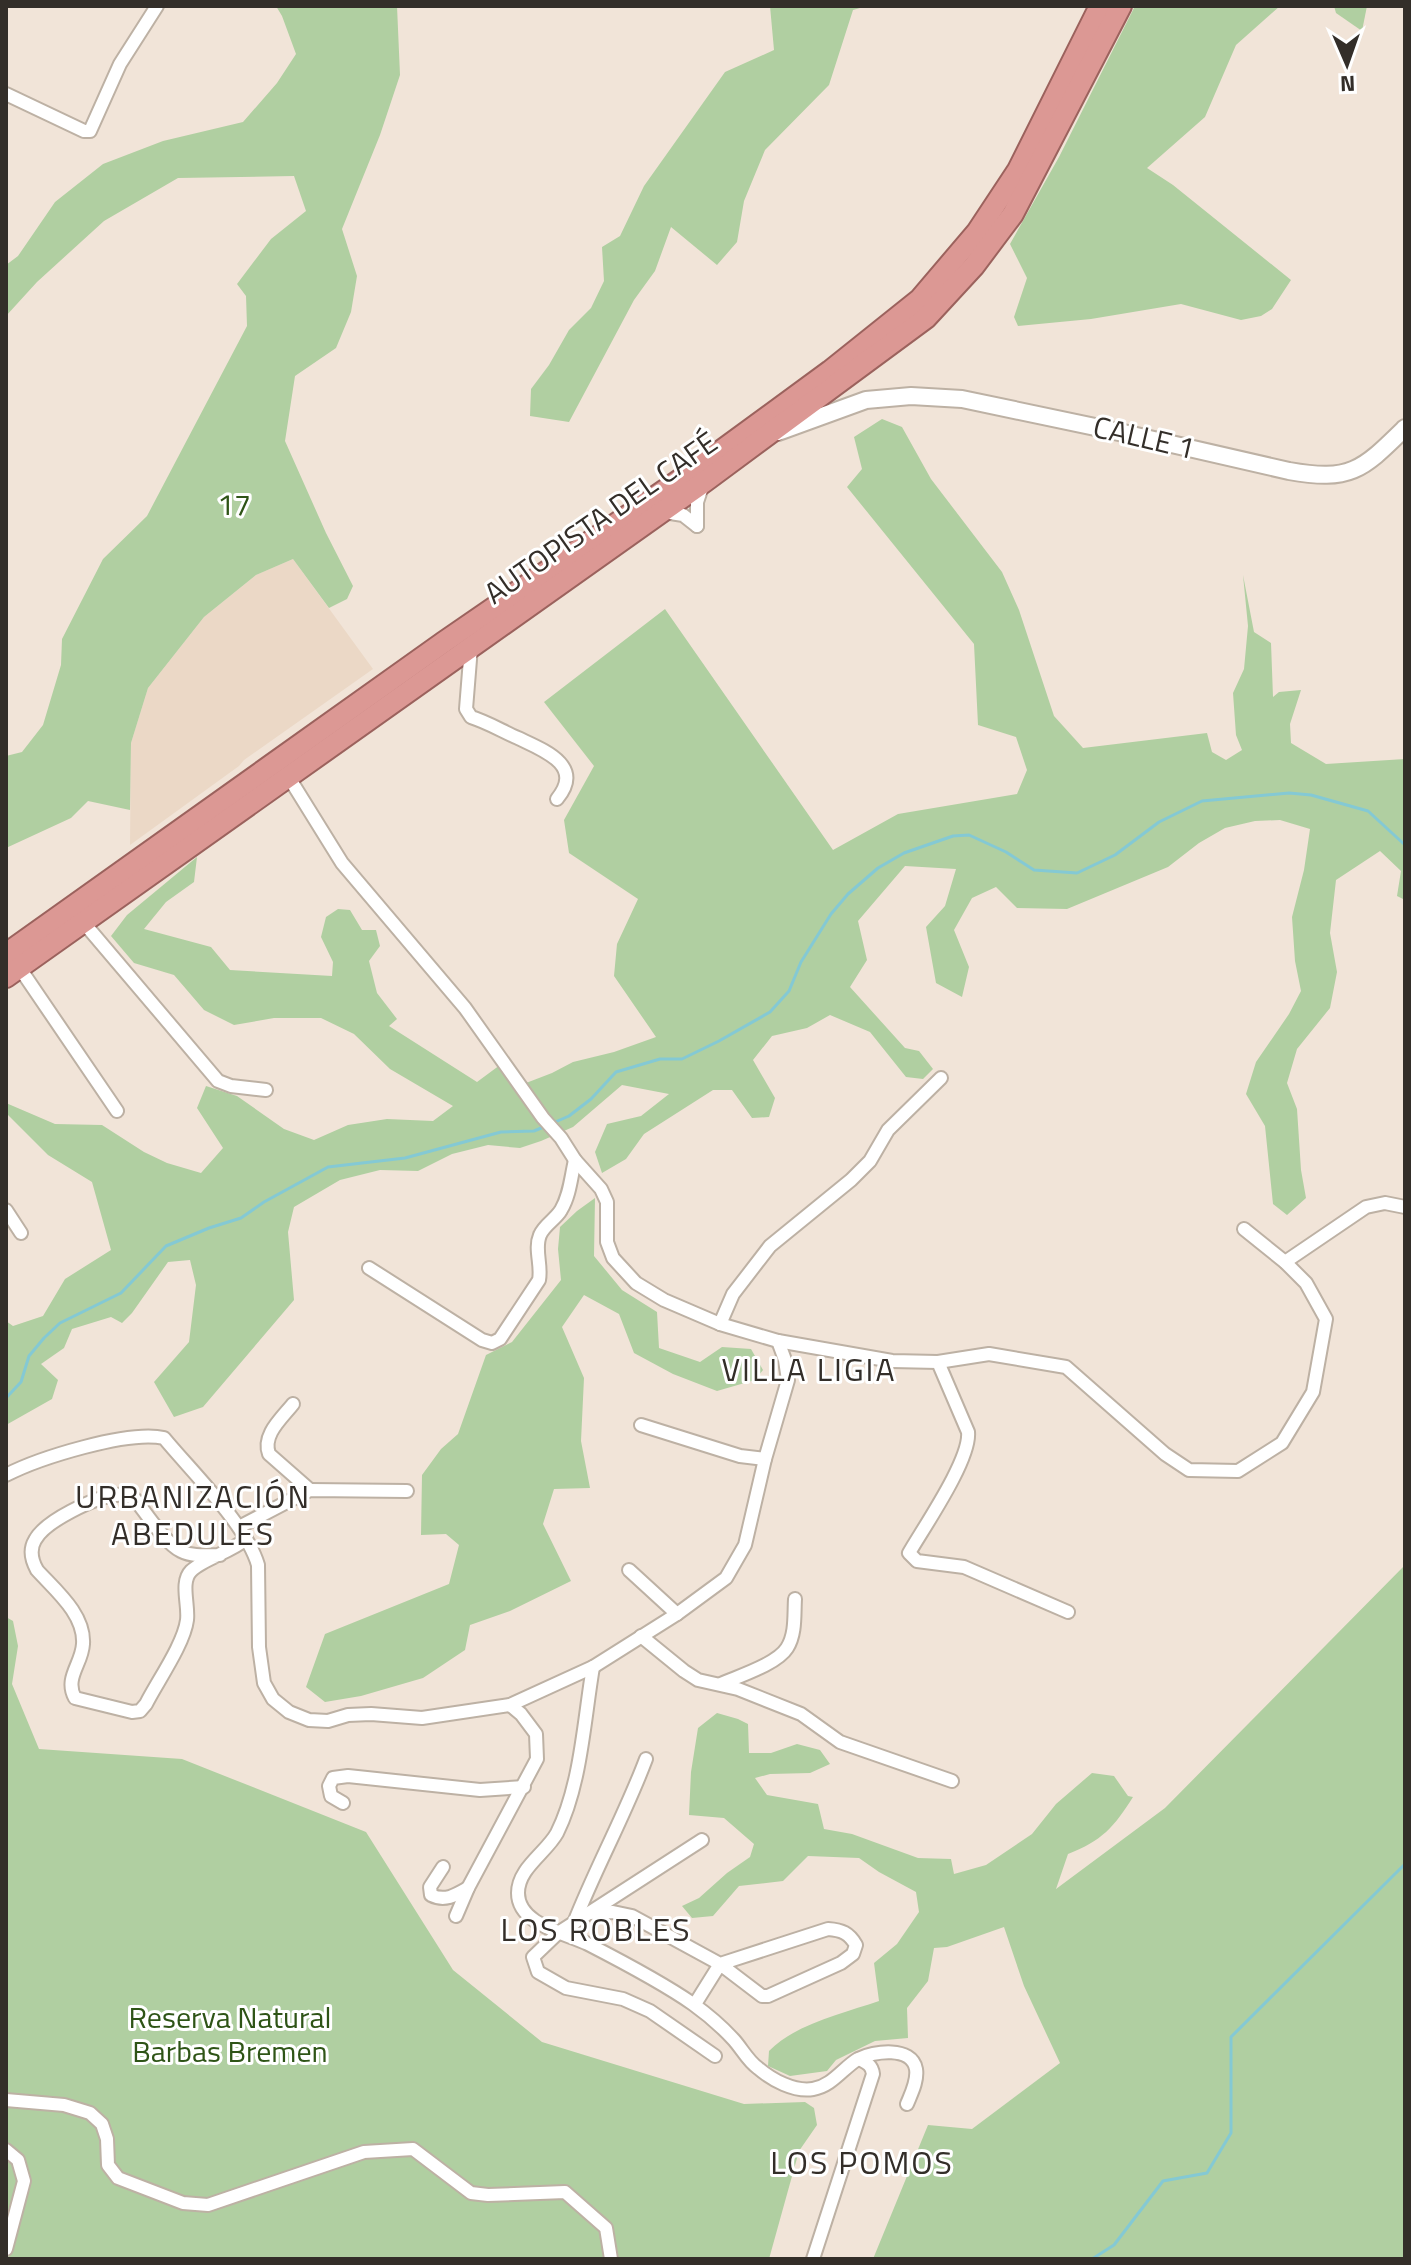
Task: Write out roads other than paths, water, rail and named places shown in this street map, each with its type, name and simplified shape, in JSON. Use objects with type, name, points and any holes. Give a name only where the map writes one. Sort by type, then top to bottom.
[{"type":"highway","name":"AUTOPISTA DEL CAFÉ","points":[[10,966],[444,642],[703,464],[830,371],[920,299],[977,232],[1018,170],[1100,6]]},
{"type":"highway","name":"AUTOPISTA DEL CAFÉ","points":[[10,966],[84,923],[704,482],[926,318],[974,266],[1013,214],[1121,6]]},
{"type":"street","points":[[6,94],[84,131],[90,131],[120,64],[157,6]]},
{"type":"street","points":[[865,363],[856,378],[856,387],[859,395],[866,400]]},
{"type":"street","name":"CALLE 1","points":[[766,437],[866,400],[911,396],[962,399],[1315,476],[1334,476],[1367,464],[1405,428]]},
{"type":"street","points":[[661,512],[683,515],[697,526],[697,502],[704,482]]},
{"type":"street","points":[[471,647],[466,709],[471,717],[553,755],[562,767],[566,781],[557,799]]},
{"type":"street","points":[[288,776],[342,863],[465,1008],[543,1118],[601,1189],[607,1202],[607,1242],[613,1258],[636,1283],[664,1300],[720,1324],[778,1341],[892,1361],[938,1362],[989,1354],[1066,1367],[1165,1454],[1189,1470],[1238,1471],[1282,1443],[1313,1392],[1326,1319],[1306,1283],[1244,1229]]},
{"type":"street","points":[[84,923],[218,1081],[231,1086],[266,1090]]},
{"type":"street","points":[[10,966],[117,1111]]},
{"type":"street","points":[[720,1324],[733,1294],[770,1246],[851,1180],[870,1161],[888,1130],[941,1078]]},
{"type":"street","points":[[369,1268],[482,1340],[492,1343],[500,1339],[539,1280],[538,1246],[541,1233],[560,1213],[575,1160]]},
{"type":"street","points":[[1285,1262],[1366,1207],[1385,1203],[1405,1207]]},
{"type":"street","points":[[6,1210],[21,1233]]},
{"type":"street","points":[[6,1475],[74,1449],[150,1435],[164,1438],[239,1527],[254,1552],[258,1565],[259,1647],[264,1683],[273,1699],[289,1712],[309,1720],[328,1721],[348,1715],[371,1714],[422,1718],[510,1705],[593,1667],[677,1614],[726,1578],[745,1545],[788,1380],[778,1341]]},
{"type":"street","points":[[938,1362],[968,1432],[969,1443],[909,1553],[917,1561],[964,1567],[1068,1612]]},
{"type":"street","points":[[293,1404],[269,1434],[266,1446],[269,1454],[310,1490]]},
{"type":"street","points":[[641,1425],[740,1456],[765,1459]]},
{"type":"street","points":[[239,1527],[310,1490],[407,1491]]},
{"type":"street","points":[[220,1555],[194,1555],[181,1551],[171,1544],[134,1498],[125,1495],[114,1495],[86,1504],[47,1527],[35,1540],[33,1562],[75,1613],[83,1635],[83,1647],[71,1680],[75,1698],[132,1712],[140,1711],[181,1640],[187,1621],[186,1580],[191,1571],[237,1547],[246,1539]]},
{"type":"street","points":[[629,1570],[677,1614]]},
{"type":"street","points":[[721,1684],[774,1660],[786,1649],[794,1628],[795,1599]]},
{"type":"street","points":[[641,1636],[698,1680],[721,1684],[801,1714],[840,1742],[952,1781]]},
{"type":"street","points":[[593,1667],[573,1789],[557,1833],[527,1868],[520,1883],[518,1894],[521,1906],[536,1922],[584,1942],[695,2004],[733,2039],[756,2067],[775,2080],[812,2089],[826,2085],[859,2059],[888,2052],[907,2056],[916,2070],[907,2104]]},
{"type":"street","points":[[456,1916],[537,1759],[536,1734],[510,1705]]},
{"type":"street","points":[[574,1923],[646,1759]]},
{"type":"street","points":[[343,1803],[331,1796],[329,1786],[333,1778],[348,1776],[480,1790],[524,1787]]},
{"type":"street","points":[[702,1840],[558,1933],[533,1957],[538,1972],[566,1988],[623,1999],[650,2011],[715,2056]]},
{"type":"street","points":[[443,1867],[430,1887],[431,1895],[439,1899],[448,1898],[468,1888]]},
{"type":"street","points":[[590,1913],[613,1912],[632,1916],[720,1964],[762,1996],[841,1963],[853,1954],[856,1945],[848,1934],[839,1929],[828,1929],[720,1964],[695,2004]]},
{"type":"street","points":[[813,2259],[873,2074],[872,2068],[859,2059]]},
{"type":"street","points":[[6,2100],[64,2105],[90,2113],[102,2124],[107,2139],[108,2165],[118,2178],[183,2203],[208,2205],[364,2152],[413,2149],[471,2193],[565,2192],[606,2228],[611,2259]]},
{"type":"street","points":[[6,2150],[18,2160],[24,2181],[6,2249],[9,2259]]},
{"type":"waterway","points":[[553,1123],[569,1116],[591,1099],[616,1072],[660,1059],[682,1059],[770,1012],[789,991],[801,962],[831,914],[848,894],[878,868],[904,853],[953,836],[969,835],[1006,852],[1034,870],[1077,873],[1115,855],[1159,822],[1202,801],[1289,793],[1311,795],[1368,811],[1405,845]]},
{"type":"waterway","points":[[6,1398],[21,1382],[29,1356],[44,1338],[60,1323],[121,1293],[166,1246],[241,1218],[328,1167],[405,1158],[501,1132],[534,1131],[546,1126]]},
{"type":"waterway","points":[[1092,2259],[1114,2245],[1163,2181],[1207,2173],[1231,2133],[1231,2037],[1405,1864]]},
{"type":"district","name":"VILLA LIGIA","points":[[809,1370]]},
{"type":"district","name":"URBANIZACIÓN ABEDULES","points":[[193,1516]]},
{"type":"district","name":"LOS ROBLES","points":[[596,1930]]},
{"type":"district","name":"LOS POMOS","points":[[862,2163]]},
{"type":"park label","name":"17","points":[[234,505]]},
{"type":"park label","name":"Reserva Natural Barbas Bremen","points":[[230,2035]]}]
